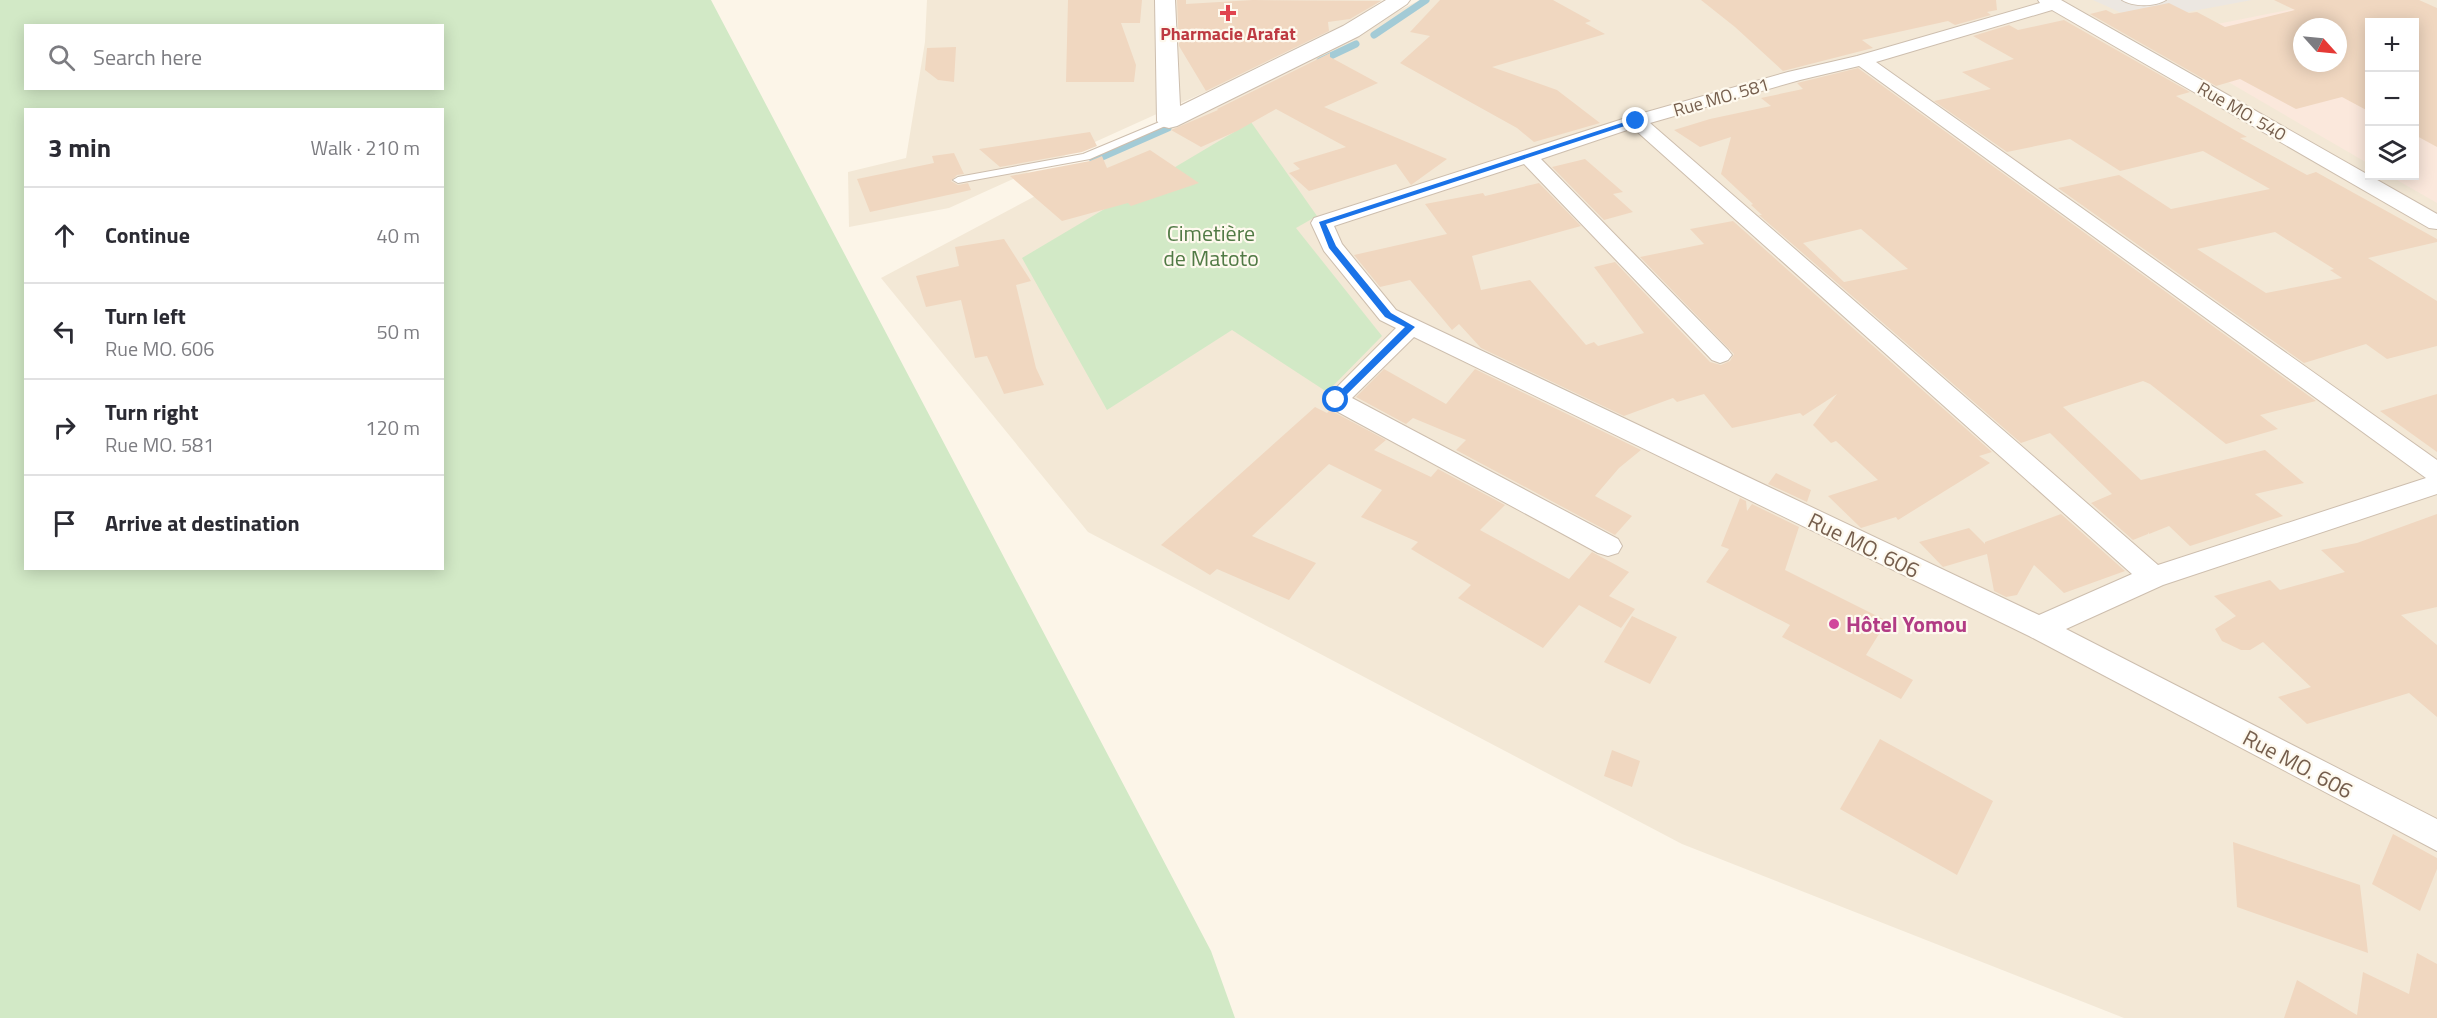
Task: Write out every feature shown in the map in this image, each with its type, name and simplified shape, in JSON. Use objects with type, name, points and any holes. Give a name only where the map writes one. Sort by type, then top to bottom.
[{"type":"street","points":[[1164,0],[1169,121],[1351,32],[1400,0]]},
{"type":"street","name":"Rue MO. 581","points":[[1322,223],[1636,121],[1795,76],[1862,60],[2051,2]]},
{"type":"street","name":"Rue MO. 540","points":[[2051,2],[2437,222]]},
{"type":"street","points":[[1862,60],[2437,473]]},
{"type":"street","points":[[1636,121],[2153,577]]},
{"type":"street","points":[[1527,156],[1720,355]]},
{"type":"street","name":"Rue MO. 606","points":[[1322,223],[1332,246],[1388,315],[2039,628],[2437,836]]},
{"type":"street","points":[[1410,327],[1336,400],[1608,546]]},
{"type":"street","points":[[2039,628],[2153,577],[2437,484]]},
{"type":"lane","points":[[2126,0],[2152,3],[2162,0]]},
{"type":"lane","points":[[958,180],[1086,157],[1169,121]]},
{"type":"shaded area","points":[[927,0],[1382,0],[1342,30],[949,208],[849,227],[848,172],[906,158],[925,42]]},
{"type":"shaded area","points":[[1420,0],[2437,0],[2437,1018],[2124,1018],[1682,844],[1088,532],[881,278],[1188,115]]},
{"type":"shaded area","points":[[2093,0],[2252,0],[2139,21]]},
{"type":"shaded area","points":[[2339,0],[2410,18],[2365,18],[2365,162],[2151,37]]},
{"type":"shaded area","points":[[2419,20],[2437,25],[2437,203],[2397,180],[2419,180]]},
{"type":"green space","points":[[0,0],[711,0],[1211,951],[1235,1018],[0,1018]]},
{"type":"green space","name":"Cimetière de Matoto","points":[[1251,122],[1317,216],[1296,228],[1382,336],[1327,392],[1232,330],[1107,410],[1022,258]]},
{"type":"building","points":[[1068,0],[1142,0],[1140,23],[1121,23],[1136,65],[1134,82],[1066,82]]},
{"type":"building","points":[[1177,0],[1186,0],[1186,4],[1253,0],[1381,1],[1350,19],[1328,22],[1329,31],[1206,91],[1179,46]]},
{"type":"building","points":[[1440,0],[1553,0],[1591,21],[1585,23],[1605,34],[1492,67],[1557,90],[1600,123],[1534,142],[1517,128],[1400,63],[1430,36],[1410,32]]},
{"type":"building","points":[[1701,0],[1996,0],[1997,10],[1987,12],[1991,15],[1955,25],[1948,21],[1862,40],[1873,48],[1783,71],[1735,27]]},
{"type":"building","points":[[2274,0],[2419,0],[2437,8],[2437,147],[2419,137],[2419,18],[2365,18],[2365,109],[2342,97],[2296,109],[2240,79],[2216,86],[2090,14],[2106,10],[2114,14],[2169,3],[2189,13],[2197,12],[2225,27],[2295,10]]},
{"type":"building","points":[[2064,20],[2190,92],[2176,96],[2247,137],[2240,138],[2307,175],[2316,172],[2437,239],[2437,242],[2368,258],[2437,301],[2437,346],[2387,359],[2366,344],[2304,363],[2058,188],[2119,175],[2171,209],[2270,189],[2203,151],[2120,171],[2070,139],[2007,152],[1934,101],[1991,89],[1962,72],[2014,59],[1973,36],[2009,25],[2018,30]],"holes":[[[2275,232],[2334,269],[2330,270],[2342,278],[2266,293],[2197,249]]]},
{"type":"building","points":[[956,47],[954,82],[938,80],[925,70],[927,48]]},
{"type":"building","points":[[1330,53],[1330,57],[1378,83],[1324,107],[1447,159],[1411,185],[1396,164],[1309,191],[1289,173],[1300,169],[1293,163],[1346,147],[1276,109],[1237,131],[1201,147],[1171,130],[1218,110]]},
{"type":"building","points":[[1858,68],[2316,401],[2260,415],[2278,429],[2226,444],[2150,384],[2143,381],[2063,407],[2141,480],[2265,450],[2304,483],[2255,494],[2283,516],[2190,546],[2169,526],[2149,534],[2148,532],[2133,540],[2091,503],[2112,494],[2050,433],[2021,443],[1759,215],[1762,215],[1751,205],[1753,204],[1721,174],[1731,137],[1700,147],[1674,130],[1710,119],[1771,106],[1761,98],[1803,89],[1797,83]],"holes":[[[1861,229],[1908,269],[1844,282],[1803,243]]]},
{"type":"building","points":[[1090,132],[1097,146],[1082,152],[1000,167],[979,149]]},
{"type":"building","points":[[1150,150],[1199,183],[1131,206],[1128,203],[1062,221],[1010,176],[1090,161],[1102,156],[1107,168]]},
{"type":"building","points":[[954,153],[964,174],[957,175],[951,181],[958,185],[968,183],[971,190],[870,212],[857,179],[934,163],[932,156]]},
{"type":"building","points":[[1585,159],[1623,192],[1613,194],[1633,212],[1604,220],[1552,167]]},
{"type":"building","points":[[1539,183],[1581,226],[1472,256],[1481,290],[1530,280],[1586,345],[1594,342],[1598,346],[1644,333],[1594,267],[1615,262],[1710,362],[1721,365],[1730,361],[1734,354],[1640,257],[1704,244],[1690,229],[1733,221],[1992,452],[1979,456],[1990,463],[1898,520],[1896,517],[1861,528],[1828,496],[1878,480],[1836,441],[1831,443],[1813,425],[1837,394],[1803,416],[1800,413],[1732,428],[1704,394],[1677,402],[1673,398],[1624,416],[1481,348],[1459,324],[1452,330],[1410,280],[1380,287],[1354,255],[1447,234],[1425,204],[1483,193],[1485,196]]},
{"type":"building","points":[[1004,239],[1031,281],[1016,285],[1036,368],[1044,385],[1004,394],[987,356],[975,358],[961,300],[926,307],[916,276],[959,266],[955,247]]},
{"type":"building","points":[[1384,369],[1446,404],[1475,369],[1641,450],[1619,468],[1595,496],[1632,516],[1615,535],[1456,450],[1466,440],[1413,418],[1406,424],[1356,397]]},
{"type":"building","points":[[2437,394],[2437,452],[2380,411]]},
{"type":"building","points":[[1315,407],[1327,413],[1330,410],[1386,440],[1374,450],[1431,477],[1438,469],[1505,505],[1480,530],[1569,579],[1592,552],[1629,572],[1609,596],[1635,609],[1621,628],[1579,605],[1543,648],[1458,598],[1471,585],[1411,549],[1418,542],[1361,517],[1382,490],[1329,464],[1252,536],[1316,563],[1289,600],[1217,569],[1210,575],[1161,545]]},
{"type":"building","points":[[1776,473],[1811,490],[1807,502],[1768,484]]},
{"type":"building","points":[[1740,498],[1746,501],[1747,511],[1752,504],[1799,527],[1785,570],[1887,621],[1866,655],[1913,680],[1901,699],[1782,637],[1790,625],[1706,582],[1729,549],[1721,546]]},
{"type":"building","points":[[2061,514],[2125,571],[2064,593],[2034,565],[2017,595],[2006,597],[1994,591],[1987,554],[1943,567],[1919,542],[1969,528],[1985,544],[1985,542]]},
{"type":"building","points":[[2437,514],[2437,607],[2401,615],[2437,645],[2437,717],[2409,693],[2307,724],[2278,697],[2311,687],[2263,642],[2250,650],[2241,650],[2222,641],[2215,629],[2236,616],[2214,596],[2270,580],[2280,590],[2345,572],[2321,550],[2357,543]]},
{"type":"building","points":[[1632,616],[1677,637],[1650,684],[1604,662]]},
{"type":"building","points":[[1880,739],[1993,801],[1957,875],[1840,809]]},
{"type":"building","points":[[1612,750],[1640,761],[1632,787],[1604,776]]},
{"type":"building","points":[[2393,834],[2437,858],[2437,869],[2420,911],[2372,884]]},
{"type":"building","points":[[2233,842],[2360,885],[2368,953],[2237,907]]},
{"type":"building","points":[[2417,953],[2437,964],[2437,1018],[2284,1018],[2297,980],[2357,1015],[2363,972],[2409,994]]},
{"type":"waterway","points":[[1374,35],[1426,0]]},
{"type":"waterway","points":[[1320,61],[1356,44]]},
{"type":"waterway","points":[[1093,161],[1168,128]]},
{"type":"place","name":"Pharmacie Arafat","points":[[1228,13]]},
{"type":"place","name":"Hôtel Yomou","points":[[1834,624]]},
{"type":"route","points":[[1336,400],[1410,327],[1388,315],[1332,246],[1322,223],[1636,121]]}]
